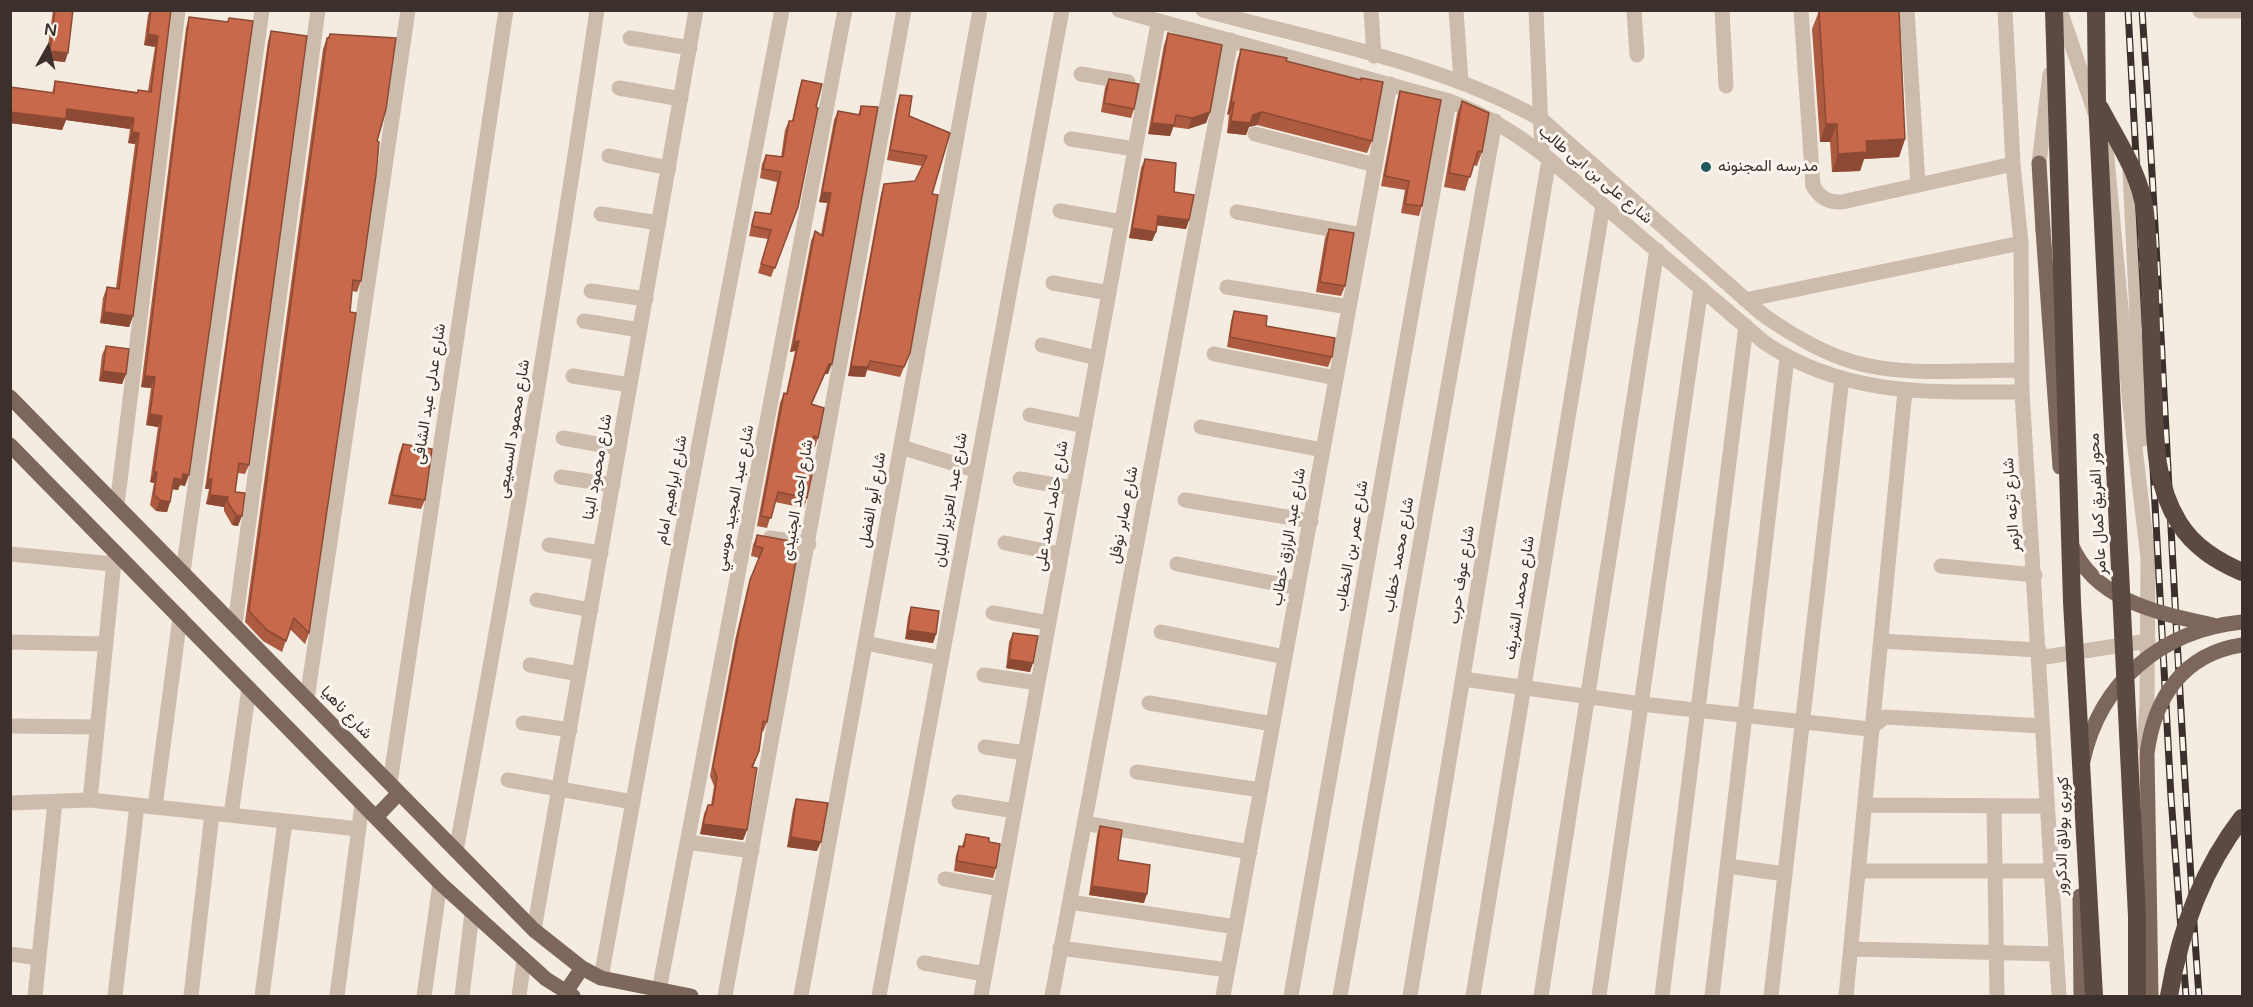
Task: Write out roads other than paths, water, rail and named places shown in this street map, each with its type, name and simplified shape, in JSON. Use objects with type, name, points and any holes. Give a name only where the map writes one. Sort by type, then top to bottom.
[{"type":"highway","name":"محور الفريق كمال عامر","points":[[2057,10],[2072,602],[2094,996]]},
{"type":"highway","name":"محور الفريق كمال عامر","points":[[2096,10],[2097,102],[2136,905],[2137,996]]},
{"type":"highway","points":[[2097,102],[2134,173],[2145,211],[2155,438],[2164,492],[2180,524],[2193,540],[2209,555],[2242,572]]},
{"type":"highway","points":[[2169,996],[2183,928],[2199,889],[2212,862],[2242,819]]},
{"type":"main road","points":[[2039,163],[2062,502],[2071,546],[2096,581],[2111,592],[2136,605],[2212,625]]},
{"type":"main road","name":"شارع ناهيا","points":[[10,397],[534,930],[582,968],[601,978],[690,996]]},
{"type":"main road","points":[[10,445],[114,558],[180,617],[472,914],[567,995],[582,968]]},
{"type":"main road","name":"كوبرى بولاق الدكرور","points":[[2081,996],[2081,772],[2096,721],[2109,697],[2148,656],[2212,625],[2242,622]]},
{"type":"main road","points":[[2151,996],[2147,766],[2150,729],[2159,704],[2175,681],[2192,665],[2212,653],[2242,645]]},
{"type":"main road","points":[[376,817],[395,788]]},
{"type":"street","points":[[117,505],[178,10]]},
{"type":"street","points":[[183,572],[262,10]]},
{"type":"street","points":[[235,624],[318,10]]},
{"type":"street","points":[[307,699],[408,10]]},
{"type":"street","name":"شارع عدلى عبد الشافى","points":[[395,788],[506,10]]},
{"type":"street","name":"شارع محمود السميعى","points":[[456,851],[503,601],[554,301],[597,10]]},
{"type":"street","name":"شارع محمود البنا","points":[[534,930],[696,10]]},
{"type":"street","name":"شارع ابراهيم امام","points":[[601,978],[782,10]]},
{"type":"street","name":"شارع عبد المجيد موسي","points":[[659,991],[845,10]]},
{"type":"street","name":"شارع احمد الجنيدى","points":[[725,996],[809,544],[904,10]]},
{"type":"street","name":"شارع أبو الفضل","points":[[801,996],[980,10]]},
{"type":"street","name":"شارع عبد العزيز اللبان","points":[[879,996],[1062,10]]},
{"type":"street","name":"شارع على بن ابى طالب","points":[[1119,10],[1158,23],[1231,40],[1449,101],[1495,120],[1514,131],[1545,156],[1746,326],[1786,357],[1822,373],[1873,388],[1905,391],[2022,393]]},
{"type":"street","name":"شارع على بن ابى طالب","points":[[1203,10],[1461,81],[1491,93],[1542,120],[1746,300],[1797,338],[1864,365],[1927,370],[2022,370]]},
{"type":"street","points":[[1371,10],[1374,56]]},
{"type":"street","points":[[1456,10],[1461,81]]},
{"type":"street","name":"شارع عوف حرب","points":[[1410,996],[1463,679],[1545,156],[1536,10]]},
{"type":"street","points":[[1634,10],[1637,56]]},
{"type":"street","points":[[1722,10],[1726,86]]},
{"type":"street","points":[[1801,10],[1813,186],[1825,199],[1836,202],[2013,164]]},
{"type":"street","points":[[1906,10],[1918,184]]},
{"type":"street","name":"شارع ترعه الزمر","points":[[2005,10],[2013,164],[2021,243],[2022,393],[2035,575],[2050,871],[2059,996]]},
{"type":"street","points":[[2057,10],[2108,152],[2130,405],[2146,547],[2148,641],[2141,801],[2143,996]]},
{"type":"street","points":[[2039,163],[2057,10]]},
{"type":"street","points":[[2200,11],[2242,11]]},
{"type":"street","name":"شارع حامد احمد على","points":[[981,996],[1158,23]]},
{"type":"street","points":[[630,38],[690,48]]},
{"type":"street","name":"شارع صابر نوفل","points":[[1052,996],[1231,40]]},
{"type":"street","points":[[1081,74],[1147,85]]},
{"type":"street","name":"شارع عبد الرازق خطاب","points":[[1223,996],[1390,84]]},
{"type":"street","points":[[619,88],[681,99]]},
{"type":"street","name":"شارع عمر بن الخطاب","points":[[1292,996],[1449,101]]},
{"type":"street","name":"شارع محمد خطاب","points":[[1340,996],[1495,120]]},
{"type":"street","points":[[1255,134],[1375,165]]},
{"type":"street","points":[[1071,139],[1135,149]]},
{"type":"street","points":[[609,156],[669,168]]},
{"type":"street","name":"شارع محمد الشريف","points":[[1473,996],[1603,205]]},
{"type":"street","points":[[1060,211],[1122,222]]},
{"type":"street","points":[[1237,212],[1362,235]]},
{"type":"street","points":[[602,214],[659,223]]},
{"type":"street","points":[[1746,300],[2021,243]]},
{"type":"street","points":[[1541,996],[1657,250]]},
{"type":"street","points":[[1053,283],[1109,293]]},
{"type":"street","points":[[1227,287],[1349,307]]},
{"type":"street","points":[[1599,996],[1701,288]]},
{"type":"street","points":[[591,291],[646,299]]},
{"type":"street","points":[[584,321],[640,330]]},
{"type":"street","points":[[1662,996],[1746,326]]},
{"type":"street","points":[[1042,345],[1097,358]]},
{"type":"street","points":[[1214,354],[1336,378]]},
{"type":"street","points":[[1712,996],[1786,357]]},
{"type":"street","points":[[573,376],[630,385]]},
{"type":"street","points":[[1771,996],[1842,378]]},
{"type":"street","points":[[1846,996],[1905,391]]},
{"type":"street","points":[[1030,415],[1085,426]]},
{"type":"street","points":[[1202,427],[1323,450]]},
{"type":"street","points":[[562,438],[619,448]]},
{"type":"street","points":[[901,447],[975,470]]},
{"type":"street","points":[[561,477],[613,485]]},
{"type":"street","points":[[1020,479],[1073,488]]},
{"type":"street","points":[[1185,500],[1311,521]]},
{"type":"street","points":[[746,534],[809,544]]},
{"type":"street","points":[[1005,543],[1061,554]]},
{"type":"street","points":[[549,544],[601,553]]},
{"type":"street","points":[[10,554],[114,558],[90,800]]},
{"type":"street","points":[[1177,564],[1298,588]]},
{"type":"street","points":[[1941,566],[2005,579],[2035,575]]},
{"type":"street","points":[[537,600],[591,610]]},
{"type":"street","points":[[993,613],[1049,623]]},
{"type":"street","points":[[155,807],[180,617]]},
{"type":"street","points":[[1161,632],[1285,657]]},
{"type":"street","points":[[1881,641],[2039,654],[2148,641]]},
{"type":"street","points":[[10,642],[106,644]]},
{"type":"street","points":[[865,643],[941,658]]},
{"type":"street","points":[[530,665],[579,674]]},
{"type":"street","points":[[984,675],[1038,683]]},
{"type":"street","points":[[1463,679],[1641,704],[1872,728]]},
{"type":"street","points":[[231,815],[249,688]]},
{"type":"street","points":[[1149,702],[1273,724]]},
{"type":"street","points":[[1872,728],[1876,722],[1886,717],[2042,726]]},
{"type":"street","points":[[523,723],[570,730]]},
{"type":"street","points":[[10,726],[98,727]]},
{"type":"street","points":[[985,747],[1025,753]]},
{"type":"street","points":[[1137,772],[1261,790]]},
{"type":"street","points":[[508,780],[633,802]]},
{"type":"street","points":[[10,803],[90,800],[359,829]]},
{"type":"street","points":[[35,996],[55,801]]},
{"type":"street","points":[[959,802],[1015,811]]},
{"type":"street","points":[[337,996],[362,804]]},
{"type":"street","points":[[115,996],[137,805]]},
{"type":"street","points":[[1865,805],[2047,806]]},
{"type":"street","points":[[1994,806],[1997,996]]},
{"type":"street","points":[[191,996],[212,813]]},
{"type":"street","points":[[262,996],[285,821]]},
{"type":"street","points":[[1084,823],[1250,852]]},
{"type":"street","points":[[687,842],[752,851]]},
{"type":"street","points":[[1728,866],[1785,874]]},
{"type":"street","points":[[1859,871],[2050,871]]},
{"type":"street","points":[[945,879],[1000,889]]},
{"type":"street","points":[[424,996],[440,883]]},
{"type":"street","points":[[1070,902],[1236,927]]},
{"type":"street","points":[[462,996],[472,914]]},
{"type":"street","points":[[1060,948],[1228,970]]},
{"type":"street","points":[[1852,949],[2056,954]]},
{"type":"street","points":[[10,954],[39,958]]},
{"type":"street","points":[[519,996],[524,960]]},
{"type":"street","points":[[924,963],[985,974]]},
{"type":"railway","points":[[2128,10],[2171,797],[2186,996]]},
{"type":"railway","points":[[2142,10],[2199,996]]},
{"type":"place","name":"مدرسه المجنونه","points":[[1706,167]]}]
